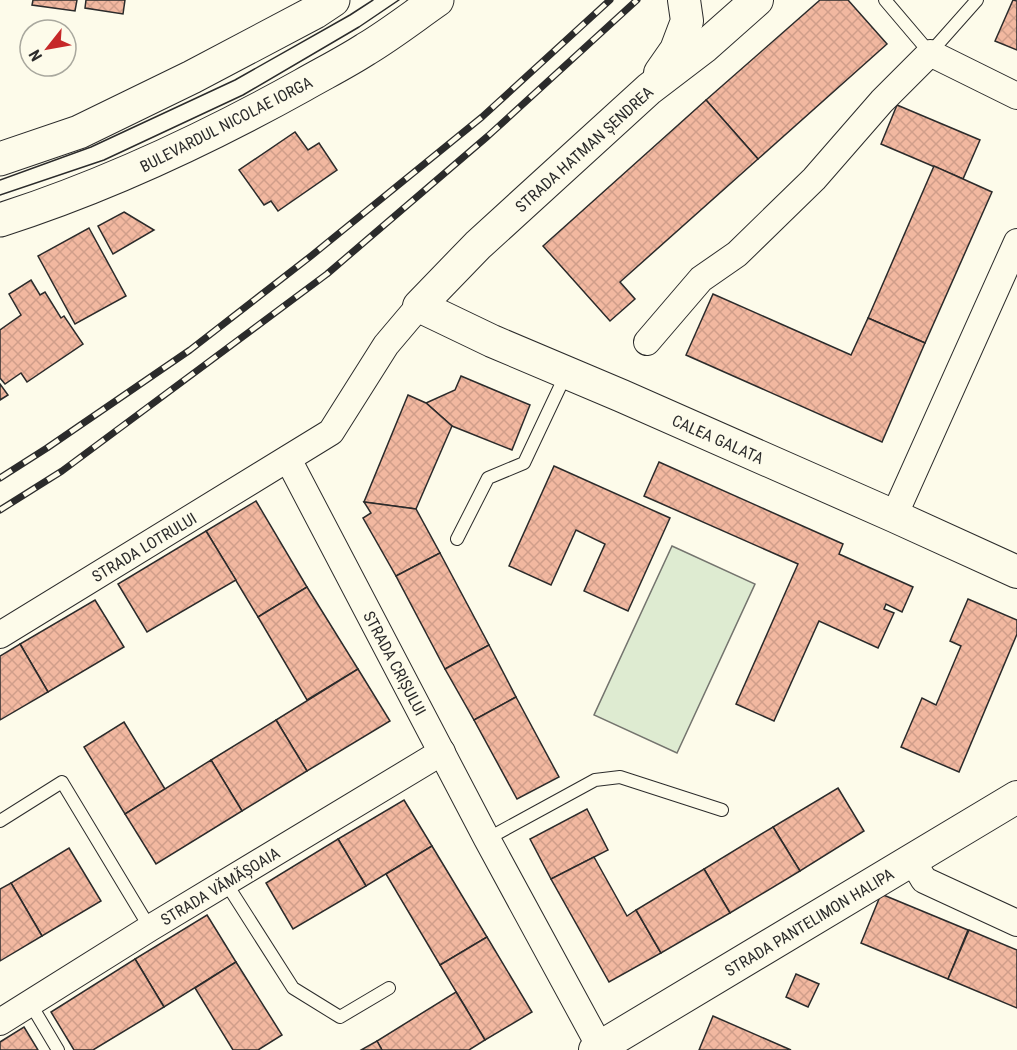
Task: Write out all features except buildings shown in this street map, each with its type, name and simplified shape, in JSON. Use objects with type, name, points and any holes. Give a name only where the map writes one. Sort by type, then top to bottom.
[{"type":"main road","points":[[0,159],[79,132],[192,77],[315,12],[333,0]]},
{"type":"main road","name":"BULEVARDUL NICOLAE IORGA","points":[[0,220],[118,177],[250,115],[367,49],[437,0]]},
{"type":"street","points":[[649,89],[676,50],[687,21],[684,0]]},
{"type":"street","name":"STRADA HATMAN ȘENDREA","points":[[419,306],[478,245],[649,89],[704,47],[757,0]]},
{"type":"street","points":[[647,342],[701,279],[737,254],[814,179],[882,100],[930,53],[1017,96]]},
{"type":"street","points":[[894,516],[1017,242]]},
{"type":"street","points":[[288,459],[331,432],[386,345],[419,306]]},
{"type":"street","name":"CALEA GALATA","points":[[419,306],[492,341],[1017,572]]},
{"type":"street","name":"STRADA LOTRULUI","points":[[0,634],[288,459]]},
{"type":"street","name":"STRADA CRIȘULUI","points":[[288,459],[487,839],[601,1049]]},
{"type":"street","name":"STRADA VĂMĂȘOAIA","points":[[0,1022],[150,928],[442,752]]},
{"type":"street","name":"STRADA PANTELIMON HALIPA","points":[[601,1049],[1017,797]]},
{"type":"street","points":[[912,861],[924,880],[1017,922]]},
{"type":"lane","points":[[885,0],[930,53],[977,0]]},
{"type":"lane","points":[[457,539],[488,478],[524,463],[567,373]]},
{"type":"lane","points":[[487,839],[595,780],[620,777],[722,810]]},
{"type":"lane","points":[[0,821],[62,782],[150,928]]},
{"type":"lane","points":[[226,883],[293,988],[340,1017],[389,988]]},
{"type":"lane","points":[[30,1003],[58,1050]]},
{"type":"green space","points":[[672,546],[755,584],[677,753],[594,715]]},
{"type":"tram line","points":[[0,180],[91,147],[235,80],[373,0]]},
{"type":"tram line","points":[[0,195],[104,160],[243,95],[359,27],[399,0]]},
{"type":"railway","points":[[0,478],[190,350],[311,256],[482,117],[610,0]]},
{"type":"railway","points":[[0,510],[62,471],[327,274],[488,136],[637,0]]}]
